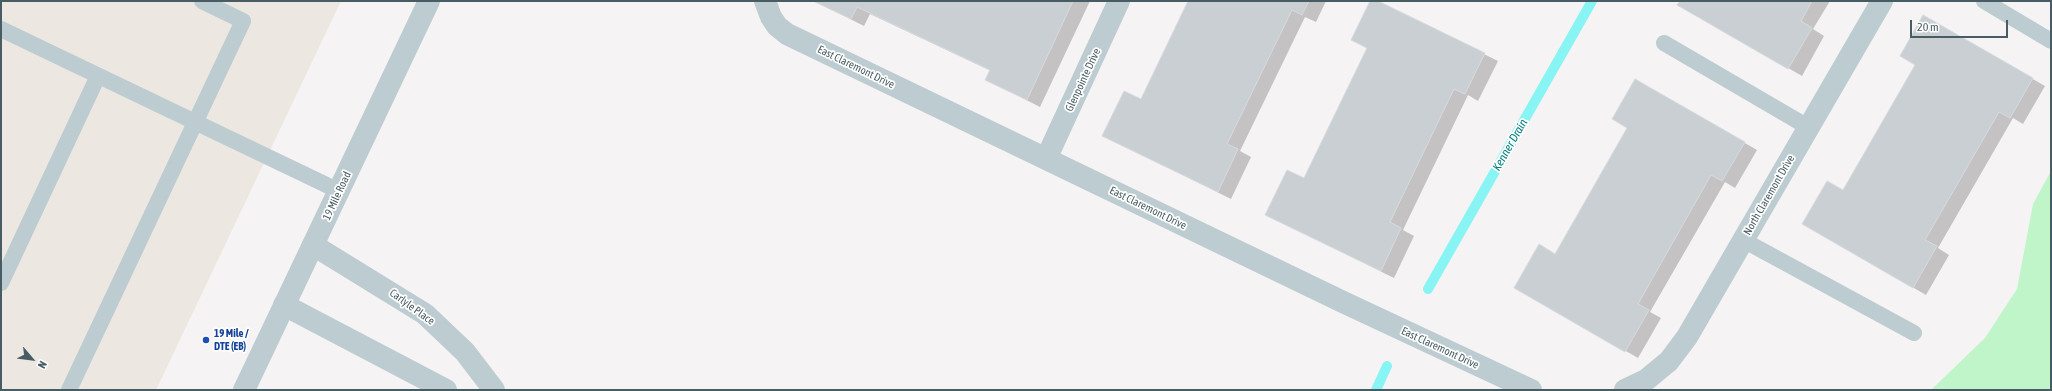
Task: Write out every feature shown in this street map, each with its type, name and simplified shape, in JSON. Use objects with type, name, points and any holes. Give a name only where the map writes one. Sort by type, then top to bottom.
[{"type":"street","name":"19 Mile Road","points":[[244,390],[429,1]]},
{"type":"street","name":"Glenpointe Drive","points":[[1046,159],[1119,1]]},
{"type":"street","name":"North Claremont Drive","points":[[1625,390],[1646,380],[1669,361],[1687,337],[1882,1]]},
{"type":"street","name":"East Claremont Drive","points":[[768,9],[777,26],[787,34],[1357,309],[1531,390]]},
{"type":"street","name":"Carlyle Place","points":[[313,245],[426,314],[465,352],[494,390]]},
{"type":"street","points":[[284,305],[446,390]]},
{"type":"lane","points":[[69,390],[244,21],[202,1]]},
{"type":"lane","points":[[1984,1],[2051,41]]},
{"type":"lane","points":[[1,29],[196,124],[339,191]]},
{"type":"lane","points":[[1664,43],[1808,127]]},
{"type":"lane","points":[[1,283],[98,76]]},
{"type":"lane","points":[[1743,240],[1914,333]]},
{"type":"shaded area","points":[[1,1],[341,1],[156,390],[1,390]]},
{"type":"green space","points":[[2051,171],[2051,390],[1931,390],[1985,338],[2017,289],[2033,204]]},
{"type":"building","points":[[813,1],[1073,1],[1027,100],[985,80],[990,70],[857,7],[851,19]]},
{"type":"building","points":[[1188,1],[1309,1],[1302,15],[1292,10],[1227,144],[1238,149],[1218,192],[1102,136],[1124,91],[1141,99]]},
{"type":"building","points":[[1370,1],[1378,1],[1485,53],[1465,94],[1454,89],[1390,222],[1401,228],[1381,271],[1265,215],[1287,170],[1304,178],[1367,48],[1351,40]]},
{"type":"building","points":[[1680,1],[1812,1],[1801,21],[1812,28],[1788,69],[1677,5]]},
{"type":"building","points":[[1923,15],[2033,78],[2010,118],[1999,112],[1925,240],[1937,246],[1913,288],[1802,224],[1827,181],[1843,190],[1915,65],[1900,56]]},
{"type":"building","points":[[1635,79],[1745,142],[1722,181],[1711,175],[1638,304],[1649,310],[1625,352],[1514,288],[1539,244],[1555,254],[1627,128],[1612,119]]},
{"type":"waterway","name":"Kenner Drain","points":[[1428,289],[1592,1]]},
{"type":"waterway","name":"Kenner Drain","points":[[1376,390],[1387,366]]},
{"type":"place","name":"19 Mile / DTE (EB)","points":[[206,340]]}]
